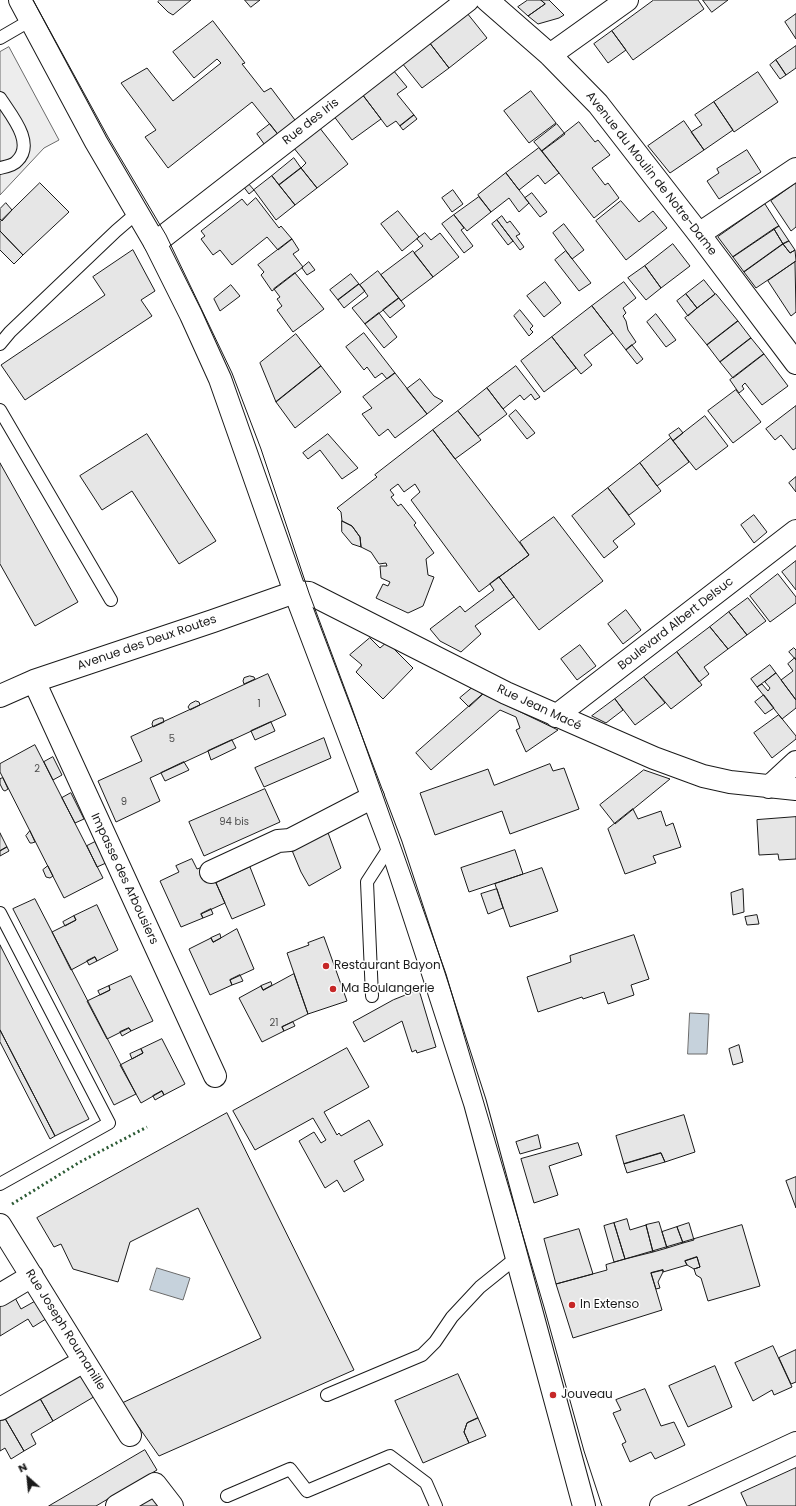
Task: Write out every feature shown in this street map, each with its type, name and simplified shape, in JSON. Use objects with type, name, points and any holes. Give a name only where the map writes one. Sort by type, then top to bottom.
[{"type":"street","points":[[20,0],[96,142],[155,243],[191,315],[220,379],[295,592],[391,845],[434,976],[475,1103],[584,1506]]},
{"type":"street","name":"Rue des Iris","points":[[155,243],[468,0]]},
{"type":"street","name":"Avenue du Moulin de Notre-Dame","points":[[488,0],[550,55],[598,104],[699,234],[796,363]]},
{"type":"street","points":[[550,55],[627,0]]},
{"type":"street","points":[[699,234],[796,169]]},
{"type":"street","name":"Boulevard Albert Delsuc","points":[[556,716],[796,531]]},
{"type":"street","name":"Avenue des Deux Routes","points":[[0,696],[34,681],[295,592]]},
{"type":"street","name":"Rue Jean Macé","points":[[295,592],[309,592],[506,693],[654,758],[703,776],[730,782],[796,789]]},
{"type":"street","name":"Impasse des Arbousiers","points":[[34,681],[215,1076]]},
{"type":"street","points":[[770,787],[796,762]]},
{"type":"street","points":[[211,872],[278,841],[290,840],[373,797]]},
{"type":"street","name":"Rue Joseph Roumanille","points":[[0,1225],[130,1435]]},
{"type":"street","points":[[0,1294],[32,1276]]},
{"type":"street","points":[[0,1409],[84,1361]]},
{"type":"street","points":[[661,1506],[796,1443]]},
{"type":"street","points":[[117,1506],[154,1484],[172,1506]]},
{"type":"lane","points":[[0,38],[31,20]]},
{"type":"lane","points":[[0,98],[23,135],[24,150],[17,162],[0,168]]},
{"type":"lane","points":[[0,344],[16,326],[138,212]]},
{"type":"lane","points":[[0,410],[111,600]]},
{"type":"lane","points":[[372,996],[367,882],[391,845]]},
{"type":"lane","points":[[0,913],[109,1123],[0,1184]]},
{"type":"lane","points":[[327,1394],[422,1355],[435,1342],[452,1318],[480,1288],[516,1258]]},
{"type":"lane","points":[[227,1496],[290,1469],[307,1491],[390,1456],[426,1483],[436,1506]]},
{"type":"shaded area","points":[[9,47],[59,140],[44,148],[0,195],[0,52]]},
{"type":"shaded area","points":[[690,1013],[709,1014],[707,1054],[688,1054]]},
{"type":"shaded area","points":[[157,1268],[190,1278],[183,1300],[150,1290]]},
{"type":"building","points":[[160,0],[191,0],[173,15],[158,2]]},
{"type":"building","points":[[245,0],[260,0],[251,7]]},
{"type":"building","points":[[528,0],[541,0],[545,4],[528,16],[518,7]]},
{"type":"building","points":[[541,0],[549,0],[564,15],[538,24],[528,16],[545,4]]},
{"type":"building","points":[[654,0],[698,0],[704,9],[633,60],[612,31]]},
{"type":"building","points":[[703,0],[728,0],[712,12]]},
{"type":"building","points":[[467,13],[487,38],[449,68],[429,42]]},
{"type":"building","points":[[796,14],[796,39],[785,22]]},
{"type":"building","points":[[213,21],[245,63],[242,64],[264,92],[271,88],[298,124],[280,137],[252,102],[168,168],[145,137],[156,130],[121,83],[147,68],[173,101],[221,63],[217,59],[194,78],[173,52]]},
{"type":"building","points":[[612,31],[626,50],[608,63],[594,44]]},
{"type":"building","points":[[429,42],[449,68],[422,88],[402,63]]},
{"type":"building","points":[[796,46],[796,68],[786,75],[776,60]]},
{"type":"building","points":[[776,60],[786,75],[780,79],[770,65]]},
{"type":"building","points":[[393,70],[407,87],[397,94],[414,115],[400,126],[396,121],[387,127],[362,94]]},
{"type":"building","points":[[758,72],[778,102],[734,132],[714,102]]},
{"type":"building","points":[[531,91],[556,123],[529,143],[504,111]]},
{"type":"building","points":[[362,94],[381,119],[352,140],[333,115]]},
{"type":"building","points":[[714,102],[733,130],[704,150],[691,132],[702,125],[695,115]]},
{"type":"building","points":[[414,115],[417,119],[403,130],[400,126]]},
{"type":"building","points":[[684,121],[704,150],[670,173],[648,146]]},
{"type":"building","points":[[579,122],[595,142],[598,140],[610,155],[592,168],[605,185],[608,183],[619,198],[594,218],[542,151]]},
{"type":"building","points":[[270,124],[280,137],[267,148],[257,134]]},
{"type":"building","points":[[557,124],[565,134],[542,151],[534,142]]},
{"type":"building","points":[[319,127],[348,164],[317,188],[301,168],[306,163],[293,147]]},
{"type":"building","points":[[539,148],[559,173],[545,184],[538,175],[519,190],[506,173]]},
{"type":"building","points":[[747,150],[761,172],[719,199],[707,181],[719,173],[717,169]]},
{"type":"building","points":[[294,158],[301,168],[279,185],[272,176]]},
{"type":"building","points":[[301,168],[317,188],[295,205],[279,185]]},
{"type":"building","points":[[506,173],[529,203],[519,212],[509,198],[491,212],[478,195]]},
{"type":"building","points":[[272,176],[295,205],[276,220],[254,190]]},
{"type":"building","points":[[247,182],[254,190],[249,194],[243,186]]},
{"type":"building","points":[[40,183],[69,212],[23,255],[0,231],[0,222]]},
{"type":"building","points":[[796,183],[796,227],[791,231],[771,201]]},
{"type":"building","points":[[453,190],[463,204],[452,212],[442,198]]},
{"type":"building","points":[[532,193],[547,212],[540,217],[525,198]]},
{"type":"building","points":[[479,197],[491,212],[467,231],[454,215]]},
{"type":"building","points":[[256,198],[279,228],[281,226],[292,239],[278,250],[267,237],[232,265],[220,250],[213,255],[201,239],[205,236],[201,231],[242,199],[247,205]]},
{"type":"building","points":[[621,201],[639,222],[653,211],[667,228],[626,260],[596,221]]},
{"type":"building","points":[[6,203],[12,210],[2,221],[0,219],[0,209]]},
{"type":"building","points":[[765,204],[779,226],[733,257],[718,237]]},
{"type":"building","points":[[398,211],[419,237],[402,251],[381,224]]},
{"type":"building","points":[[454,215],[464,228],[461,230],[473,246],[464,253],[442,224]]},
{"type":"building","points":[[502,216],[507,223],[510,221],[520,234],[516,236],[524,247],[520,250],[497,220]]},
{"type":"building","points":[[497,220],[513,241],[508,245],[492,224]]},
{"type":"building","points":[[564,224],[584,250],[572,259],[553,233]]},
{"type":"building","points":[[779,226],[789,241],[783,244],[774,229]]},
{"type":"building","points":[[774,229],[783,244],[744,272],[733,257]]},
{"type":"building","points":[[0,231],[23,255],[14,264],[0,250]]},
{"type":"building","points":[[425,233],[431,240],[440,233],[459,257],[433,277],[414,253],[423,246],[417,239]]},
{"type":"building","points":[[292,239],[299,250],[293,254],[303,267],[272,291],[261,275],[264,272],[258,265]]},
{"type":"building","points":[[789,241],[795,250],[790,253],[783,244]]},
{"type":"building","points":[[673,244],[690,266],[661,288],[645,266]]},
{"type":"building","points":[[783,244],[790,253],[795,250],[796,261],[756,288],[744,272]]},
{"type":"building","points":[[133,250],[155,291],[141,300],[152,316],[25,400],[1,365],[105,295],[93,277]]},
{"type":"building","points":[[413,251],[433,277],[401,301],[381,275]]},
{"type":"building","points":[[566,251],[591,283],[579,291],[555,260]]},
{"type":"building","points":[[309,262],[315,270],[307,275],[302,268]]},
{"type":"building","points":[[795,262],[796,312],[791,316],[768,281]]},
{"type":"building","points":[[645,266],[661,288],[646,300],[628,278]]},
{"type":"building","points":[[378,271],[399,298],[365,324],[352,308],[368,296],[360,285]]},
{"type":"building","points":[[295,273],[324,309],[293,332],[277,310],[282,306],[277,299],[280,297],[274,289]]},
{"type":"building","points":[[351,274],[359,284],[338,300],[330,290]]},
{"type":"building","points":[[704,280],[715,294],[697,308],[686,294]]},
{"type":"building","points":[[545,282],[561,303],[544,317],[527,296]]},
{"type":"building","points":[[624,282],[636,298],[623,308],[626,313],[623,316],[628,330],[636,342],[626,350],[592,306]]},
{"type":"building","points":[[359,284],[365,291],[344,308],[338,300]]},
{"type":"building","points":[[231,285],[240,296],[220,311],[214,299]]},
{"type":"building","points":[[686,294],[697,308],[688,316],[677,301]]},
{"type":"building","points":[[716,294],[738,321],[707,345],[685,318]]},
{"type":"building","points":[[399,298],[405,306],[390,318],[383,310]]},
{"type":"building","points":[[592,306],[613,333],[584,355],[592,365],[581,374],[552,337]]},
{"type":"building","points":[[520,310],[533,326],[530,329],[533,332],[529,336],[514,316]]},
{"type":"building","points":[[379,313],[397,337],[384,348],[365,324]]},
{"type":"building","points":[[656,314],[676,340],[666,347],[647,322]]},
{"type":"building","points":[[738,321],[751,338],[720,362],[707,345]]},
{"type":"building","points":[[364,333],[395,373],[387,379],[382,373],[375,378],[367,367],[364,370],[346,347]]},
{"type":"building","points":[[296,334],[321,366],[276,402],[260,363]]},
{"type":"building","points":[[552,337],[576,368],[544,392],[521,361]]},
{"type":"building","points":[[751,338],[764,354],[733,378],[720,362]]},
{"type":"building","points":[[632,345],[643,359],[637,364],[626,350]]},
{"type":"building","points":[[764,354],[788,386],[762,405],[745,383],[742,386],[744,389],[739,393],[730,380]]},
{"type":"building","points":[[321,366],[341,392],[295,428],[276,402]]},
{"type":"building","points":[[516,366],[540,397],[535,400],[531,394],[524,400],[520,395],[503,409],[487,388]]},
{"type":"building","points":[[395,373],[427,414],[395,438],[388,429],[379,436],[362,414],[372,408],[363,397]]},
{"type":"building","points":[[420,379],[434,396],[443,401],[427,414],[407,389]]},
{"type":"building","points":[[487,388],[507,414],[478,436],[458,411]]},
{"type":"building","points":[[736,390],[761,422],[733,443],[708,411]]},
{"type":"building","points":[[796,406],[796,448],[793,450],[781,435],[775,440],[766,429]]},
{"type":"building","points":[[516,410],[535,433],[527,439],[509,416]]},
{"type":"building","points":[[458,411],[481,440],[455,459],[433,430]]},
{"type":"building","points":[[705,416],[728,446],[696,470],[673,441]]},
{"type":"building","points":[[679,428],[683,433],[673,441],[669,435]]},
{"type":"building","points":[[433,430],[529,555],[479,592],[411,500],[420,492],[415,484],[404,492],[398,484],[390,490],[394,495],[391,497],[398,506],[401,504],[416,523],[414,525],[434,553],[426,559],[428,575],[434,577],[423,606],[408,613],[376,598],[383,584],[388,586],[390,582],[381,578],[380,566],[387,566],[386,563],[379,564],[371,552],[361,547],[360,537],[352,526],[342,521],[341,512],[337,508],[377,477],[375,475]]},
{"type":"building","points":[[147,434],[216,541],[179,564],[132,491],[102,510],[80,476]]},
{"type":"building","points":[[328,434],[358,468],[342,479],[320,450],[308,459],[303,453]]},
{"type":"building","points":[[671,438],[689,462],[657,486],[640,463]]},
{"type":"building","points":[[0,463],[78,602],[35,626],[0,564]]},
{"type":"building","points":[[640,463],[661,491],[629,515],[608,488]]},
{"type":"building","points":[[796,477],[796,492],[789,483]]},
{"type":"building","points":[[608,488],[635,524],[613,541],[618,547],[604,558],[572,516]]},
{"type":"building","points":[[754,515],[767,532],[754,543],[741,525]]},
{"type":"building","points":[[554,517],[603,581],[539,630],[499,577],[529,555],[520,542]]},
{"type":"building","points":[[342,521],[352,526],[360,537],[361,547],[352,544],[342,532]]},
{"type":"building","points":[[796,561],[796,590],[782,572]]},
{"type":"building","points":[[778,574],[796,597],[796,603],[770,622],[750,596]]},
{"type":"building","points":[[499,577],[514,597],[475,626],[481,634],[461,652],[440,641],[430,629],[460,606],[465,612],[494,590],[490,584]]},
{"type":"building","points":[[748,598],[766,621],[747,635],[729,612]]},
{"type":"building","points":[[626,610],[641,630],[623,644],[608,624]]},
{"type":"building","points":[[729,612],[747,635],[728,649],[710,627]]},
{"type":"building","points":[[710,627],[728,649],[704,667],[709,674],[699,682],[677,652]]},
{"type":"building","points":[[370,638],[380,648],[387,642],[413,668],[383,699],[356,672],[362,665],[350,655]]},
{"type":"building","points":[[580,645],[596,666],[577,680],[561,659]]},
{"type":"building","points":[[794,648],[796,650],[796,660],[789,652]]},
{"type":"building","points":[[677,652],[702,685],[671,709],[644,677]]},
{"type":"building","points":[[795,658],[796,700],[781,680],[793,671],[788,664]]},
{"type":"building","points":[[770,665],[776,673],[757,687],[751,679]]},
{"type":"building","points":[[776,673],[796,700],[796,708],[782,719],[757,687],[762,684],[768,691],[770,688],[765,682]]},
{"type":"building","points":[[268,674],[286,715],[150,778],[160,801],[116,822],[98,781],[142,761],[131,737]]},
{"type":"building","points":[[250,676],[254,677],[255,679],[244,684],[244,678]]},
{"type":"building","points":[[644,677],[665,703],[635,725],[615,699]]},
{"type":"building","points":[[472,688],[483,694],[469,707],[460,698]]},
{"type":"building","points":[[483,694],[558,730],[526,752],[516,730],[520,728],[516,717],[500,710],[431,770],[416,753]]},
{"type":"building","points":[[764,695],[774,708],[765,714],[755,702]]},
{"type":"building","points":[[615,699],[623,710],[606,723],[592,716]]},
{"type":"building","points":[[196,701],[199,702],[200,705],[190,710],[188,707],[190,704]]},
{"type":"building","points":[[779,715],[796,736],[796,739],[772,758],[754,733]]},
{"type":"building","points":[[163,718],[164,722],[153,727],[153,721]]},
{"type":"building","points":[[271,722],[275,731],[255,740],[251,731]]},
{"type":"building","points":[[324,738],[331,758],[264,787],[255,768]]},
{"type":"building","points":[[232,740],[236,748],[211,760],[208,751]]},
{"type":"building","points":[[35,745],[103,878],[64,898],[0,772],[0,764]]},
{"type":"building","points":[[53,757],[62,775],[53,780],[44,762]]},
{"type":"building","points":[[184,762],[189,770],[165,781],[161,773]]},
{"type":"building","points":[[550,764],[553,771],[564,768],[579,809],[510,834],[502,811],[435,835],[420,793],[488,769],[494,785]]},
{"type":"building","points":[[644,770],[670,779],[615,824],[600,805]]},
{"type":"building","points":[[3,778],[8,789],[5,791],[0,784],[0,779]]},
{"type":"building","points":[[265,789],[280,822],[204,856],[189,822]]},
{"type":"building","points":[[71,793],[84,819],[75,823],[62,798]]},
{"type":"building","points":[[633,809],[638,819],[661,811],[666,826],[673,823],[681,847],[653,856],[656,863],[625,874],[608,829]]},
{"type":"building","points":[[796,817],[796,859],[779,860],[778,854],[759,855],[757,820]]},
{"type":"building","points":[[327,830],[341,868],[309,886],[301,872],[291,848]]},
{"type":"building","points":[[30,831],[35,842],[32,843],[30,843],[26,836]]},
{"type":"building","points":[[0,833],[7,847],[0,851]]},
{"type":"building","points":[[95,842],[106,863],[97,867],[87,846]]},
{"type":"building","points":[[7,847],[9,851],[0,856],[0,851]]},
{"type":"building","points":[[515,850],[523,874],[469,892],[461,868]]},
{"type":"building","points":[[192,859],[197,869],[208,865],[225,903],[201,914],[203,918],[181,927],[160,881],[179,872],[176,866]]},
{"type":"building","points":[[48,866],[53,876],[50,878],[46,877],[43,870]]},
{"type":"building","points":[[250,867],[265,905],[232,919],[216,883]]},
{"type":"building","points":[[542,868],[558,911],[510,927],[495,884]]},
{"type":"building","points":[[497,889],[503,908],[488,914],[481,894]]},
{"type":"building","points":[[743,889],[744,912],[733,915],[731,893]]},
{"type":"building","points":[[35,899],[136,1094],[114,1105],[13,909]]},
{"type":"building","points":[[97,905],[118,950],[97,961],[95,957],[71,970],[52,932],[76,920],[74,916]]},
{"type":"building","points":[[211,909],[213,914],[203,918],[201,914]]},
{"type":"building","points":[[757,915],[759,924],[747,925],[745,917]]},
{"type":"building","points":[[74,916],[76,920],[65,926],[63,922]]},
{"type":"building","points":[[237,929],[254,969],[230,980],[232,985],[210,995],[189,949],[211,938],[213,942]]},
{"type":"building","points":[[220,934],[221,938],[213,942],[211,938]]},
{"type":"building","points":[[634,935],[649,979],[631,985],[634,995],[608,1004],[604,992],[583,999],[582,997],[538,1012],[527,977],[571,962],[570,956]]},
{"type":"building","points":[[324,937],[347,1001],[308,1014],[287,953],[309,945],[308,943]]},
{"type":"building","points":[[0,945],[89,1119],[55,1136],[0,1030]]},
{"type":"building","points":[[95,957],[97,961],[89,965],[87,961]]},
{"type":"building","points":[[294,974],[308,1014],[282,1027],[284,1031],[262,1042],[239,998],[261,986],[263,990]]},
{"type":"building","points":[[240,975],[243,981],[232,985],[230,980]]},
{"type":"building","points":[[131,976],[153,1021],[131,1031],[129,1028],[107,1039],[87,1001],[110,990],[109,986]]},
{"type":"building","points":[[271,982],[272,985],[263,990],[261,986]]},
{"type":"building","points":[[109,986],[110,990],[100,995],[98,991]]},
{"type":"building","points":[[419,990],[436,1047],[417,1053],[416,1050],[412,1052],[402,1021],[364,1042],[353,1022],[393,1000]]},
{"type":"building","points":[[293,1022],[295,1026],[284,1031],[282,1027]]},
{"type":"building","points":[[129,1028],[131,1031],[122,1036],[120,1032]]},
{"type":"building","points":[[0,1030],[55,1136],[50,1139],[0,1042]]},
{"type":"building","points":[[162,1039],[185,1084],[164,1095],[162,1091],[141,1103],[120,1065],[143,1053],[141,1049]]},
{"type":"building","points":[[739,1045],[743,1062],[733,1065],[729,1049]]},
{"type":"building","points":[[347,1048],[369,1087],[324,1112],[337,1135],[339,1133],[341,1136],[369,1120],[383,1145],[354,1161],[364,1180],[344,1192],[337,1180],[325,1188],[299,1141],[314,1132],[321,1143],[326,1140],[313,1118],[255,1150],[233,1111]]},
{"type":"building","points":[[141,1049],[143,1053],[132,1059],[130,1054]]},
{"type":"building","points":[[162,1091],[164,1095],[155,1100],[153,1096]]},
{"type":"building","points":[[227,1113],[354,1370],[159,1456],[122,1403],[261,1338],[198,1208],[130,1242],[118,1282],[73,1269],[61,1244],[54,1247],[37,1218]]},
{"type":"building","points":[[684,1115],[695,1152],[665,1162],[661,1153],[624,1164],[616,1136]]},
{"type":"building","points":[[538,1135],[541,1148],[520,1154],[516,1142]]},
{"type":"building","points":[[578,1143],[582,1155],[549,1166],[558,1195],[534,1203],[521,1159]]},
{"type":"building","points":[[661,1153],[665,1162],[627,1173],[624,1164]]},
{"type":"building","points":[[796,1177],[796,1208],[786,1181]]},
{"type":"building","points":[[627,1219],[630,1230],[646,1225],[653,1252],[625,1259],[614,1223]]},
{"type":"building","points":[[659,1222],[667,1248],[653,1252],[646,1225]]},
{"type":"building","points":[[614,1223],[625,1259],[614,1262],[604,1226]]},
{"type":"building","points":[[689,1223],[694,1240],[683,1243],[677,1227]]},
{"type":"building","points":[[742,1225],[760,1286],[708,1301],[701,1278],[696,1275],[694,1269],[700,1267],[697,1257],[685,1261],[687,1265],[663,1272],[663,1270],[651,1273],[662,1310],[573,1338],[556,1284],[607,1270],[606,1265]]},
{"type":"building","points":[[677,1227],[683,1243],[667,1248],[662,1232]]},
{"type":"building","points":[[579,1229],[593,1274],[556,1284],[544,1239]]},
{"type":"building","points":[[697,1257],[700,1267],[694,1269],[687,1265],[685,1261]]},
{"type":"building","points":[[663,1270],[658,1282],[660,1288],[656,1289],[651,1273]]},
{"type":"building","points":[[13,1294],[21,1309],[37,1300],[49,1317],[33,1327],[28,1319],[0,1336],[0,1301]]},
{"type":"building","points":[[773,1346],[792,1387],[774,1395],[772,1390],[753,1401],[735,1363]]},
{"type":"building","points":[[796,1350],[796,1382],[791,1384],[779,1358]]},
{"type":"building","points":[[715,1366],[732,1407],[688,1427],[669,1386]]},
{"type":"building","points":[[82,1370],[97,1395],[53,1421],[38,1395]]},
{"type":"building","points":[[458,1374],[478,1418],[467,1423],[464,1432],[469,1443],[423,1463],[395,1401]]},
{"type":"building","points":[[645,1389],[661,1426],[674,1422],[685,1445],[655,1459],[651,1452],[630,1462],[622,1444],[626,1442],[613,1413],[621,1410],[616,1400]]},
{"type":"building","points":[[38,1395],[53,1421],[31,1434],[36,1444],[24,1451],[3,1415]]},
{"type":"building","points":[[3,1415],[24,1451],[11,1459],[5,1448],[0,1451],[0,1417]]},
{"type":"building","points":[[478,1418],[486,1436],[469,1443],[464,1432],[467,1423]]},
{"type":"building","points":[[145,1450],[157,1470],[96,1506],[49,1506]]},
{"type":"building","points":[[796,1468],[796,1506],[747,1506],[741,1493]]},
{"type":"building","points":[[153,1498],[158,1506],[138,1506]]},
{"type":"tram line","points":[[33,0],[108,137],[166,235],[232,373],[261,449],[309,593],[352,708],[446,974],[544,1307],[584,1451],[602,1506]]},
{"type":"hedge","points":[[12,1204],[80,1162],[147,1127]]},
{"type":"place","name":"Restaurant Bayon","points":[[326,966]]},
{"type":"place","name":"Ma Boulangerie","points":[[333,989]]},
{"type":"place","name":"In Extenso","points":[[572,1305]]},
{"type":"place","name":"Jouveau","points":[[553,1395]]}]
